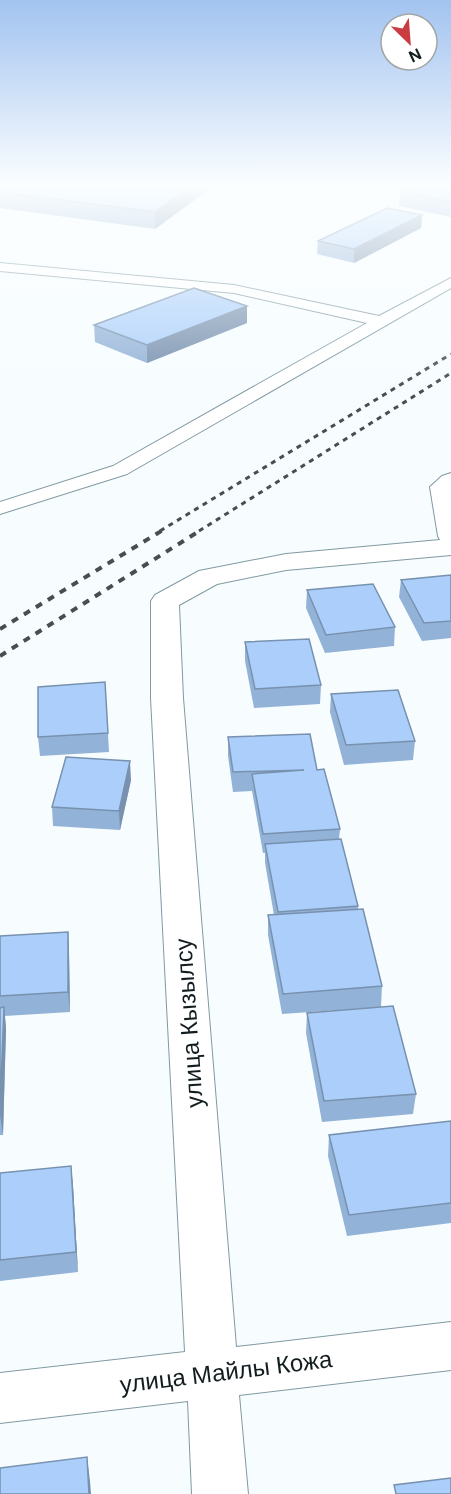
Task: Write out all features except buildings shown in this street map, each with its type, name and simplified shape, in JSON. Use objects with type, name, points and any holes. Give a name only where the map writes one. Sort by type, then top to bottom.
[{"type":"street","points":[[451,481],[443,487],[451,536]]},
{"type":"street","name":"улица Кызылсу","points":[[220,1494],[167,698],[165,601],[209,577],[286,562],[451,547]]},
{"type":"street","name":"улица Майлы Кожа","points":[[0,1398],[451,1346]]},
{"type":"lane","points":[[0,267],[234,289],[383,322]]},
{"type":"lane","points":[[0,508],[120,470],[451,282]]},
{"type":"railway","points":[[160,531],[451,354]]},
{"type":"railway","points":[[199,531],[451,373]]},
{"type":"railway","points":[[0,629],[163,530]]},
{"type":"railway","points":[[0,656],[201,530]]}]
